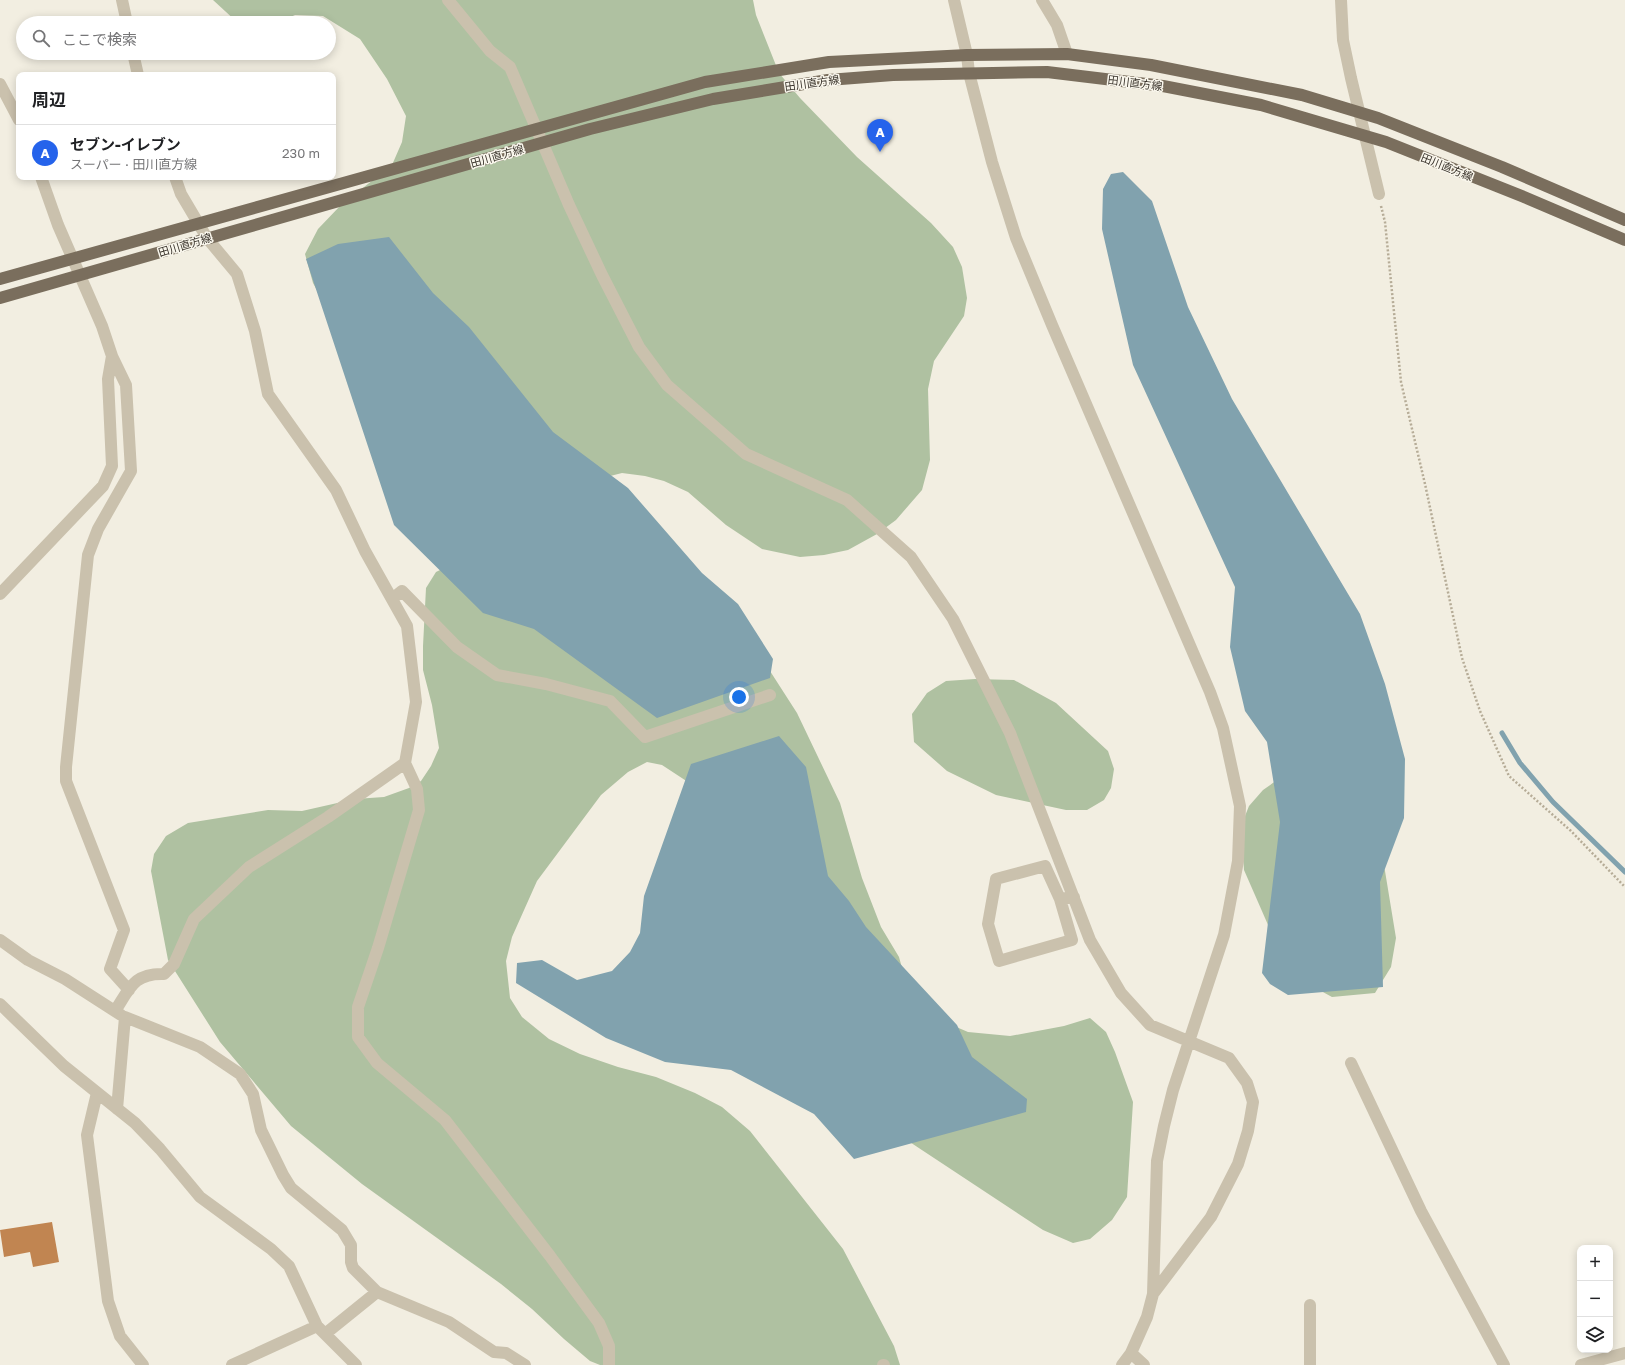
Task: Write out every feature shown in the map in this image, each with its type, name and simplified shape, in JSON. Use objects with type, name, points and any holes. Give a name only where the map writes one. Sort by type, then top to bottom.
[{"type":"main road","name":"田川直方線","points":[[0,279],[706,82],[829,62],[967,55],[1067,54],[1151,65],[1302,95],[1378,118],[1502,167],[1625,220]]},
{"type":"main road","name":"田川直方線","points":[[0,298],[590,129],[713,99],[828,80],[893,75],[1047,72],[1163,86],[1261,106],[1386,142],[1625,240]]},
{"type":"street","points":[[122,0],[125,16]]},
{"type":"street","points":[[448,0],[490,51],[510,66],[569,205],[602,275],[639,347],[668,385],[746,454],[847,500],[911,557],[953,619],[1010,734],[1090,940],[1121,993],[1150,1025],[1230,1058],[1247,1083],[1253,1102],[1248,1131],[1238,1164],[1211,1217],[1153,1294]]},
{"type":"street","points":[[954,0],[967,55],[969,73],[992,162],[1016,238],[1207,685],[1223,728],[1240,806],[1238,861],[1224,936],[1173,1090],[1157,1161],[1153,1294],[1147,1317],[1132,1353],[1122,1365]]},
{"type":"street","points":[[1042,0],[1057,25],[1067,54]]},
{"type":"street","points":[[1341,0],[1343,40],[1350,78],[1379,194]]},
{"type":"street","points":[[135,60],[137,72]]},
{"type":"street","points":[[0,84],[16,114]]},
{"type":"street","points":[[42,180],[58,225],[102,326],[112,356],[126,385],[131,471],[98,529],[88,555],[66,767],[66,781],[124,930],[110,969],[129,990]]},
{"type":"street","points":[[176,180],[181,194],[200,223],[207,238],[237,274],[255,331],[268,394],[336,490],[365,552],[407,626],[416,702],[405,763],[418,788],[419,810],[378,948],[358,1007],[358,1037],[377,1063],[445,1120],[545,1250],[599,1323],[609,1346],[609,1365]]},
{"type":"street","points":[[0,594],[103,486],[106,480],[112,466],[108,379],[112,356]]},
{"type":"street","points":[[392,599],[402,591],[457,647],[497,675],[546,684],[610,701],[645,737],[770,694]]},
{"type":"street","points":[[117,1109],[120,1014],[129,990],[141,978],[150,974],[164,974],[174,964],[194,919],[249,867],[328,817],[405,763]]},
{"type":"street","points":[[1045,866],[1060,899],[1072,940],[999,960],[988,924],[996,879],[1045,866]]},
{"type":"street","points":[[1060,899],[1074,897]]},
{"type":"street","points":[[0,940],[28,960],[65,979],[120,1014],[200,1047],[240,1074],[253,1094],[261,1130],[283,1175],[292,1188],[342,1230],[351,1245],[351,1262],[354,1268],[377,1292],[449,1322],[494,1352],[506,1353],[525,1365]]},
{"type":"street","points":[[0,1004],[64,1066],[135,1124],[160,1149],[200,1197],[271,1249],[288,1266],[321,1330],[356,1365]]},
{"type":"street","points":[[1352,1063],[1421,1211],[1504,1365]]},
{"type":"street","points":[[97,1093],[87,1135],[108,1301],[120,1336],[143,1365]]},
{"type":"street","points":[[232,1365],[321,1330],[377,1292]]},
{"type":"street","points":[[1310,1305],[1310,1365]]},
{"type":"street","points":[[1132,1353],[1144,1365]]},
{"type":"street","points":[[1581,1365],[1598,1362],[1625,1353]]},
{"type":"path","points":[[1379,194],[1385,222],[1400,382],[1425,484],[1462,658],[1480,711],[1509,776],[1571,831],[1625,887]]},
{"type":"green space","points":[[213,0],[753,0],[756,15],[779,73],[800,98],[857,157],[931,223],[953,247],[962,267],[967,298],[964,316],[934,361],[928,389],[930,460],[922,490],[896,520],[877,534],[848,550],[824,555],[800,557],[762,549],[726,525],[688,492],[664,481],[645,476],[622,473],[555,490],[361,371],[313,283],[305,254],[318,229],[340,206],[392,165],[402,142],[406,116],[387,79],[360,39],[336,24],[336,16],[230,16]]},
{"type":"green space","points":[[462,559],[770,671],[797,713],[840,803],[862,878],[881,927],[899,957],[907,986],[933,1017],[968,1032],[1010,1036],[1064,1026],[1090,1018],[1106,1032],[1133,1102],[1127,1197],[1112,1220],[1090,1239],[1073,1243],[1043,1230],[881,1123],[694,786],[662,765],[647,762],[628,772],[601,795],[537,881],[512,937],[506,961],[510,998],[522,1017],[549,1039],[580,1054],[618,1067],[656,1077],[695,1093],[722,1107],[750,1131],[843,1249],[894,1346],[900,1365],[600,1365],[590,1361],[532,1309],[501,1284],[362,1184],[291,1126],[220,1042],[168,960],[151,871],[154,854],[166,836],[188,823],[268,810],[302,811],[355,799],[384,797],[409,788],[421,781],[431,766],[439,748],[432,705],[423,670],[426,588],[436,572]]},
{"type":"green space","points":[[975,679],[1014,680],[1056,703],[1108,751],[1114,769],[1111,788],[1104,800],[1087,810],[1066,810],[996,795],[947,771],[914,742],[912,714],[927,693],[946,681]]},
{"type":"green space","points":[[1297,766],[1366,813],[1385,871],[1396,938],[1391,967],[1375,993],[1332,997],[1321,991],[1272,934],[1244,870],[1241,826],[1249,806],[1263,790]]},
{"type":"water","points":[[1123,172],[1152,201],[1188,307],[1232,399],[1360,614],[1385,684],[1405,759],[1404,818],[1380,882],[1383,987],[1288,995],[1270,984],[1262,973],[1280,822],[1267,742],[1245,711],[1230,647],[1235,587],[1133,365],[1102,229],[1103,189],[1111,174]]},
{"type":"water","points":[[389,237],[433,293],[469,327],[553,432],[628,488],[702,573],[738,604],[773,659],[770,678],[657,718],[534,629],[483,613],[394,525],[306,259],[338,244]]},
{"type":"water","points":[[779,736],[806,767],[828,876],[849,901],[866,927],[957,1025],[972,1057],[1027,1099],[1026,1112],[854,1159],[814,1114],[731,1070],[665,1062],[606,1038],[516,983],[517,963],[542,960],[577,980],[612,971],[630,952],[640,933],[644,896],[691,764]]},
{"type":"building","points":[[52,1222],[59,1262],[33,1267],[30,1252],[4,1257],[0,1230]]},
{"type":"waterway","points":[[1502,733],[1520,763],[1553,802],[1625,872]]},
{"type":"place","name":"セブン-イレブン","points":[[880,152]]}]
